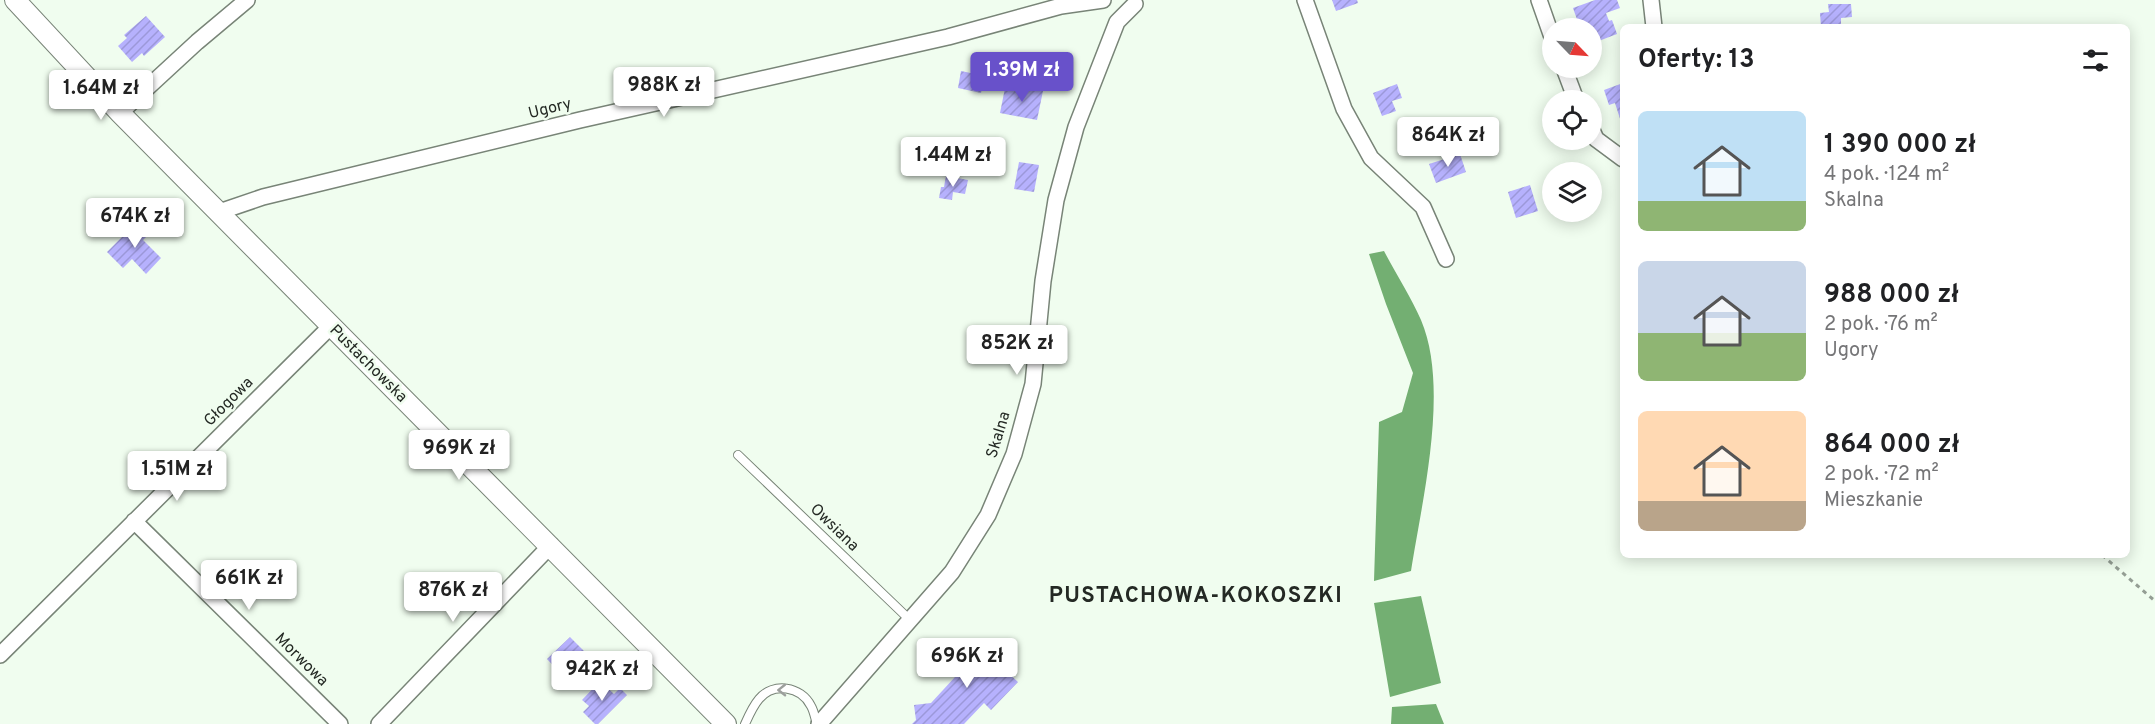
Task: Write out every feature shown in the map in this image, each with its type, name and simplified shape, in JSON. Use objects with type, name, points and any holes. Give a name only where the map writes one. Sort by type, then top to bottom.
[{"type":"street","name":"Pustachowska","points":[[15,0],[120,113],[726,724]]},
{"type":"street","points":[[120,113],[197,42],[247,0]]},
{"type":"street","name":"Ugory","points":[[219,212],[263,197],[569,123],[948,37],[1061,6],[1103,0]]},
{"type":"street","points":[[1119,0],[1140,2]]},
{"type":"street","points":[[1305,0],[1344,109],[1371,158],[1423,207],[1446,259]]},
{"type":"street","points":[[1539,0],[1545,18]]},
{"type":"street","points":[[1651,0],[1654,24]]},
{"type":"street","name":"Skalna","points":[[818,724],[952,572],[988,515],[1014,454],[1033,384],[1043,281],[1056,200],[1076,127],[1117,22],[1140,2]]},
{"type":"street","points":[[1602,143],[1620,157]]},
{"type":"street","name":"Głogowa","points":[[0,655],[331,326]]},
{"type":"street","name":"Morwowa","points":[[134,520],[340,724]]},
{"type":"street","points":[[379,724],[551,546]]},
{"type":"lane","name":"Owsiana","points":[[738,455],[910,620]]},
{"type":"lane","points":[[745,724],[760,697],[773,689],[790,688],[801,694],[811,705],[818,724]]},
{"type":"path","points":[[2106,558],[2155,600]]},
{"type":"shaded area","points":[[1384,251],[1421,320],[1429,347],[1433,378],[1433,411],[1427,478],[1411,571],[1374,581],[1379,422],[1402,412],[1413,373],[1369,254]]},
{"type":"shaded area","points":[[1421,596],[1441,683],[1390,697],[1374,603]]},
{"type":"shaded area","points":[[1436,704],[1444,724],[1391,724],[1392,707]]},
{"type":"building","points":[[1332,0],[1357,0],[1358,3],[1336,11]]},
{"type":"building","points":[[1595,0],[1617,0],[1620,8],[1606,13],[1609,21],[1612,20],[1617,34],[1602,40],[1602,18],[1576,18],[1573,8]]},
{"type":"building","points":[[1828,4],[1851,4],[1852,17],[1841,18],[1841,24],[1821,24],[1820,13],[1829,12]]},
{"type":"building","points":[[146,16],[165,37],[144,56],[142,53],[132,62],[118,46],[127,38],[124,35]]},
{"type":"building","points":[[961,71],[985,76],[981,93],[958,88]]},
{"type":"building","points":[[1397,84],[1402,98],[1392,101],[1396,111],[1382,116],[1373,93]]},
{"type":"building","points":[[1620,84],[1620,119],[1615,103],[1609,105],[1604,90]]},
{"type":"building","points":[[1015,86],[1043,91],[1037,120],[1000,113],[1005,88],[1014,90]]},
{"type":"building","points":[[1460,154],[1466,172],[1436,183],[1429,164]]},
{"type":"building","points":[[1019,162],[1039,165],[1034,192],[1014,189]]},
{"type":"building","points":[[946,176],[968,180],[965,194],[953,192],[952,200],[939,198]]},
{"type":"building","points":[[1530,185],[1538,211],[1516,218],[1508,192]]},
{"type":"building","points":[[140,219],[152,231],[143,240],[161,258],[146,274],[132,259],[123,268],[107,252]]},
{"type":"building","points":[[570,637],[584,651],[561,674],[547,659]]},
{"type":"building","points":[[972,640],[1018,682],[991,710],[984,703],[964,724],[912,724],[916,720],[914,705],[931,703],[955,677],[946,669]]},
{"type":"building","points":[[600,681],[614,694],[620,688],[627,695],[598,724],[595,724],[583,712],[589,706],[582,700]]},
{"type":"district","name":"PUSTACHOWA-KOKOSZKI","points":[[1196,596]]}]
